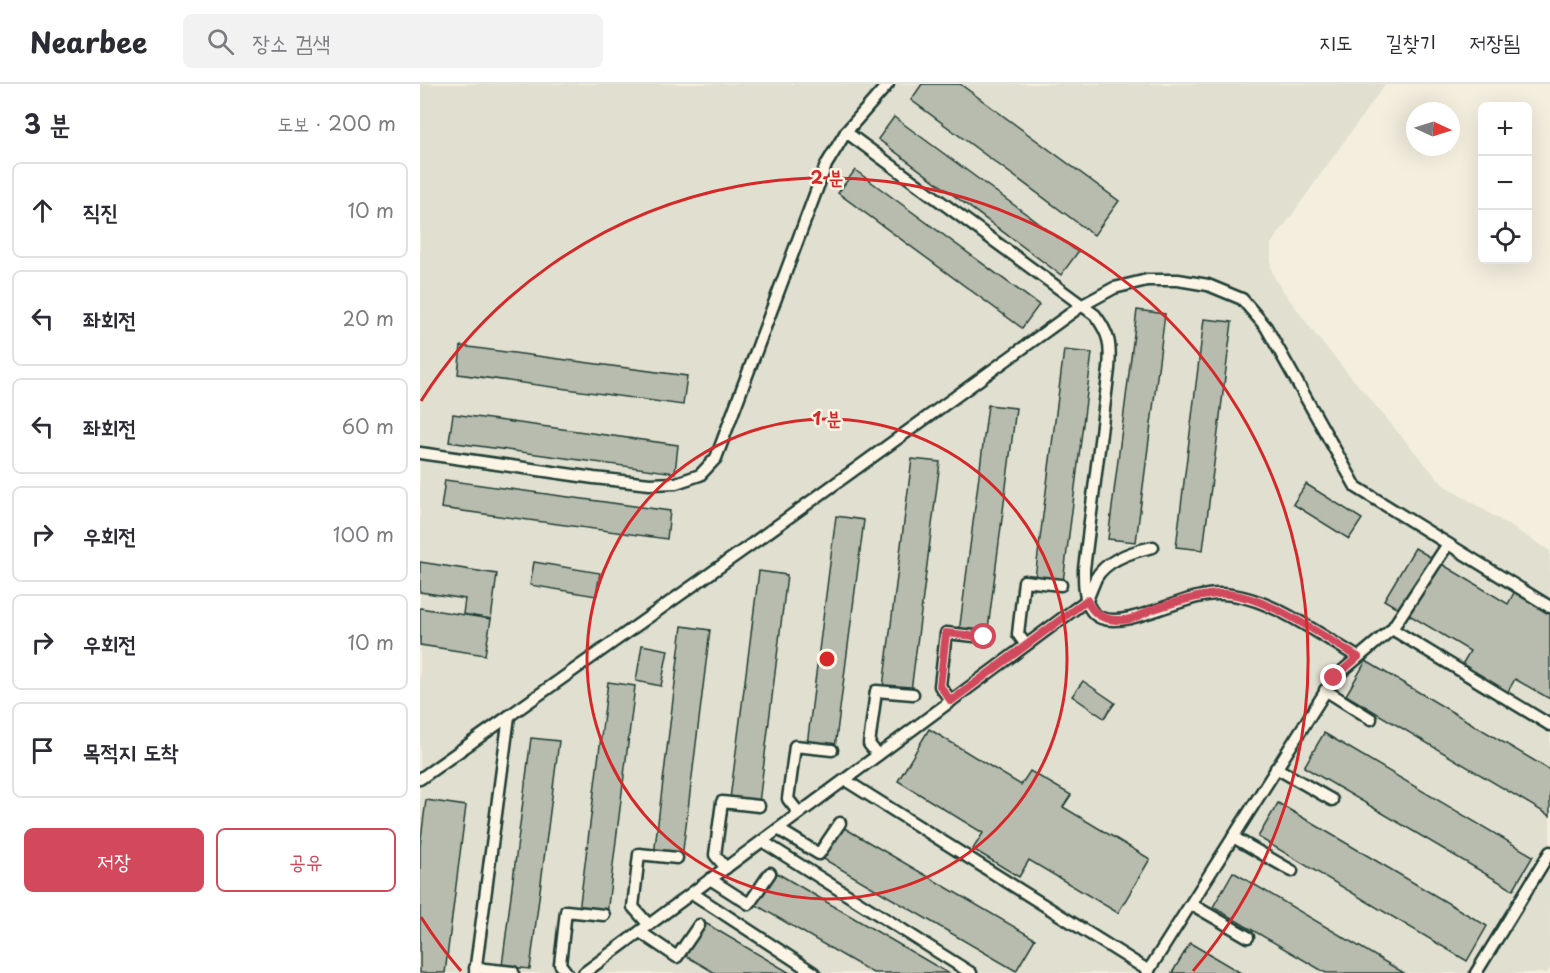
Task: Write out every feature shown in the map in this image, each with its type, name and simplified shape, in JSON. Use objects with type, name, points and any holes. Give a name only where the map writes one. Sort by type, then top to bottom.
[{"type":"lane","points":[[420,453],[650,484],[676,483],[700,475],[716,458],[826,165],[846,132],[885,88],[872,84]]},
{"type":"lane","points":[[846,132],[1095,315],[1106,330],[1111,348],[1084,569],[1084,594],[1090,608],[1100,618],[1126,620],[1188,599],[1220,593],[1252,598],[1358,657]]},
{"type":"lane","points":[[420,779],[1081,306],[1114,288],[1147,280],[1178,280],[1208,285],[1242,299],[1266,327],[1356,487],[1550,607]]},
{"type":"lane","points":[[845,780],[1148,972],[1325,690],[1334,678],[1392,629],[1448,543]]},
{"type":"lane","points":[[584,973],[1087,600],[1098,576],[1116,560],[1134,551],[1154,547]]},
{"type":"lane","points":[[1026,645],[1018,634],[1024,581],[1061,585]]},
{"type":"lane","points":[[1392,629],[1550,725]]},
{"type":"lane","points":[[951,701],[940,686],[946,633],[984,637]]},
{"type":"lane","points":[[878,755],[869,744],[876,690],[913,694]]},
{"type":"lane","points":[[1325,690],[1371,719]]},
{"type":"lane","points":[[509,717],[475,971],[513,972]]},
{"type":"lane","points":[[799,813],[788,799],[795,746],[832,750]]},
{"type":"lane","points":[[1276,768],[1332,800]]},
{"type":"lane","points":[[726,868],[716,855],[722,802],[759,806]]},
{"type":"lane","points":[[778,829],[819,854],[840,823]]},
{"type":"lane","points":[[1233,837],[1292,871]]},
{"type":"lane","points":[[762,841],[971,973]]},
{"type":"lane","points":[[1476,973],[1550,852]]},
{"type":"lane","points":[[676,858],[639,854],[633,907],[644,929],[677,957],[699,925]]},
{"type":"lane","points":[[711,879],[748,904],[770,873]]},
{"type":"lane","points":[[692,893],[814,973]]},
{"type":"lane","points":[[1191,904],[1248,937]]},
{"type":"lane","points":[[567,973],[560,964],[566,911],[604,915]]},
{"type":"shaded area","points":[[420,84],[1385,84],[1271,244],[1271,269],[1276,281],[1318,338],[1442,484],[1550,551],[1550,969],[1547,973],[420,973]]},
{"type":"building","points":[[922,84],[960,84],[1119,201],[1094,235],[911,100]]},
{"type":"building","points":[[894,117],[1078,252],[1061,275],[878,139]]},
{"type":"building","points":[[855,170],[1039,305],[1022,328],[838,193]]},
{"type":"building","points":[[1137,310],[1165,314],[1136,542],[1108,539]]},
{"type":"building","points":[[1204,319],[1232,322],[1203,550],[1176,547]]},
{"type":"building","points":[[461,346],[687,376],[683,405],[458,374]]},
{"type":"building","points":[[1064,350],[1092,353],[1063,582],[1035,578]]},
{"type":"building","points":[[988,405],[1016,408],[987,637],[959,633]]},
{"type":"building","points":[[453,414],[678,445],[675,473],[449,442]]},
{"type":"building","points":[[912,459],[940,462],[911,691],[883,687]]},
{"type":"building","points":[[445,480],[670,511],[667,539],[441,508]]},
{"type":"building","points":[[1306,484],[1362,519],[1349,539],[1293,504]]},
{"type":"building","points":[[836,516],[864,520],[835,748],[807,745]]},
{"type":"building","points":[[1415,548],[1508,604],[1516,589],[1550,609],[1550,699],[1515,679],[1506,695],[1460,668],[1470,651],[1384,600]]},
{"type":"building","points":[[420,562],[497,574],[491,619],[463,614],[465,599],[420,592]]},
{"type":"building","points":[[534,562],[600,573],[596,596],[530,585]]},
{"type":"building","points":[[759,571],[787,575],[759,803],[730,799]]},
{"type":"building","points":[[420,608],[491,619],[485,655],[420,645]]},
{"type":"building","points":[[682,626],[710,630],[682,858],[654,855]]},
{"type":"building","points":[[642,645],[668,650],[661,686],[636,681]]},
{"type":"building","points":[[1366,661],[1550,770],[1550,816],[1346,695]]},
{"type":"building","points":[[1083,681],[1115,703],[1104,718],[1072,696]]},
{"type":"building","points":[[608,682],[635,686],[607,914],[579,911]]},
{"type":"building","points":[[929,729],[1021,785],[1030,771],[1071,795],[1063,807],[1150,859],[1118,913],[1029,860],[1019,877],[973,849],[983,833],[898,781]]},
{"type":"building","points":[[1324,733],[1533,856],[1513,890],[1304,767]]},
{"type":"building","points":[[531,738],[559,741],[530,969],[502,966]]},
{"type":"building","points":[[426,800],[466,806],[445,973],[420,973],[420,846]]},
{"type":"building","points":[[1278,803],[1487,926],[1467,961],[1258,837]]},
{"type":"building","points":[[834,822],[1035,939],[1016,971],[815,854]]},
{"type":"building","points":[[770,869],[948,973],[873,973],[751,902]]},
{"type":"building","points":[[1233,872],[1404,973],[1326,973],[1213,907]]},
{"type":"building","points":[[700,920],[790,973],[715,973],[681,953]]},
{"type":"building","points":[[1190,943],[1241,973],[1172,973]]},
{"type":"route","points":[[984,637],[946,633],[940,686],[951,701],[1087,600],[1090,608],[1100,618],[1126,620],[1188,599],[1220,593],[1252,598],[1358,657],[1334,678]]}]
